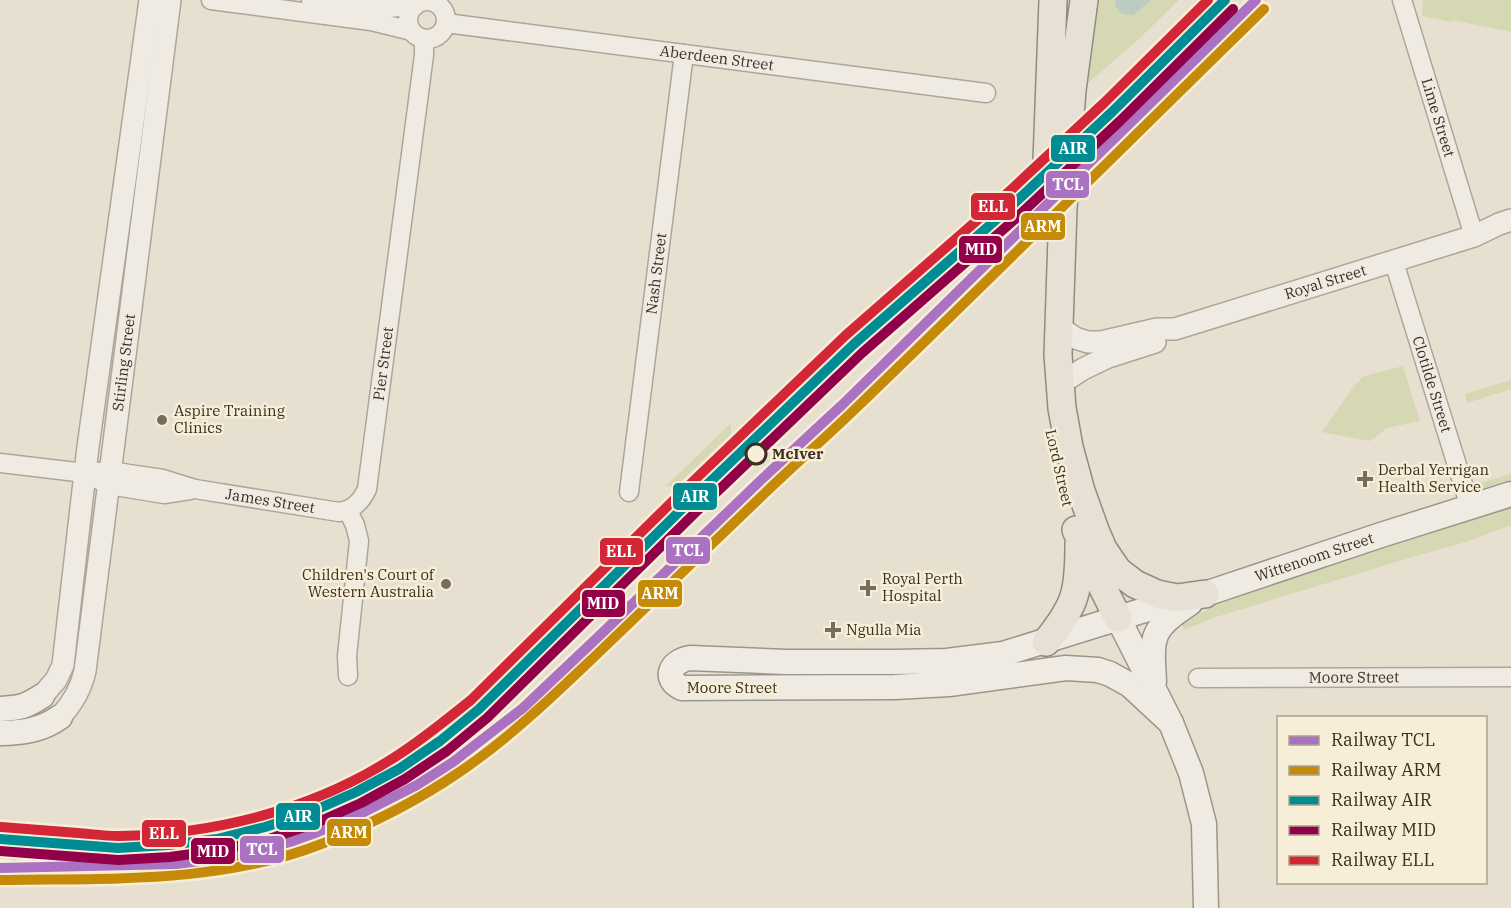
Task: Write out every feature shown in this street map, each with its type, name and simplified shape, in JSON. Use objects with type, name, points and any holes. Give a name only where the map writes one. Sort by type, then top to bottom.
[{"type":"main road","name":"Lord Street","points":[[1053,0],[1048,111],[1059,327],[1058,355],[1062,408],[1069,447],[1095,530],[1103,549],[1113,564],[1129,580],[1157,594],[1177,598],[1205,594]]},
{"type":"main road","name":"Lord Street","points":[[1083,0],[1054,218],[1041,357],[1045,404],[1053,457],[1079,540],[1171,723],[1191,773],[1203,824],[1206,908]]},
{"type":"main road","name":"Wittenoom Street","points":[[1118,618],[1205,594],[1511,494]]},
{"type":"main road","points":[[1046,642],[1072,605],[1079,573],[1079,540]]},
{"type":"main road","points":[[1154,688],[1152,649],[1156,633],[1171,616],[1205,594]]},
{"type":"main road","name":"Moore Street","points":[[1118,618],[1003,654],[947,661],[786,662],[690,658],[676,662],[671,676],[674,683],[682,688],[884,687],[949,684],[1066,668],[1098,670],[1116,676],[1130,685],[1171,723]]},
{"type":"main road","points":[[0,709],[20,708],[42,696]]},
{"type":"main road","points":[[0,733],[30,731],[43,727],[60,717]]},
{"type":"street","name":"Stirling Street","points":[[42,696],[56,680],[63,665],[85,473],[150,0]]},
{"type":"street","name":"Stirling Street","points":[[60,717],[73,701],[83,681],[85,671],[170,0]]},
{"type":"street","points":[[211,0],[371,21],[436,38],[441,34],[446,23],[446,17],[440,6],[424,3],[373,9],[311,0]]},
{"type":"street","name":"Lime Street","points":[[1402,0],[1474,236]]},
{"type":"street","points":[[418,35],[408,21],[411,10],[424,3]]},
{"type":"street","name":"Aberdeen Street","points":[[446,23],[986,93]]},
{"type":"street","name":"Pier Street","points":[[348,511],[362,499],[367,489],[424,55],[418,35]]},
{"type":"street","name":"Nash Street","points":[[629,492],[684,54]]},
{"type":"street","name":"Royal Street","points":[[1059,327],[1075,338],[1088,342],[1101,342],[1157,329],[1175,328],[1394,262],[1474,236],[1511,220]]},
{"type":"street","name":"Royal Street","points":[[1474,236],[1511,231]]},
{"type":"street","name":"Clotilde Street","points":[[1394,262],[1470,507]]},
{"type":"street","name":"Royal Street","points":[[1060,384],[1108,357],[1160,341],[1175,328]]},
{"type":"street","name":"James Street","points":[[0,463],[110,478],[163,478],[195,489],[339,512],[348,511]]},
{"type":"street","points":[[348,511],[355,525],[358,553],[346,656],[348,676]]},
{"type":"street","points":[[72,589],[87,583],[94,553],[102,542]]},
{"type":"street","name":"Moore Street","points":[[1198,678],[1511,677]]},
{"type":"green space","points":[[1098,0],[1179,0],[1137,41],[1088,83]]},
{"type":"green space","points":[[1423,0],[1511,0],[1511,32],[1422,16]]},
{"type":"green space","points":[[1403,366],[1420,421],[1387,428],[1370,441],[1322,432],[1354,386],[1364,376]]},
{"type":"green space","points":[[1511,380],[1511,389],[1467,403],[1465,394]]},
{"type":"green space","points":[[731,423],[731,434],[675,487],[666,486]]},
{"type":"green space","points":[[1511,474],[1511,481],[1479,490],[1476,484]]},
{"type":"green space","points":[[1511,505],[1511,525],[1466,542],[1213,618],[1184,630],[1181,623],[1218,603]]},
{"type":"shaded area","points":[[1116,0],[1151,0],[1133,15],[1122,14],[1115,5]]},
{"type":"railway","points":[[0,861],[87,867]]},
{"type":"rail line","name":"ELL","points":[[1,827],[119,836],[155,834],[227,824],[297,805],[331,791],[364,776],[405,750],[471,700],[683,491],[846,335],[998,202],[1104,103],[1208,0]]},
{"type":"rail line","name":"AIR","points":[[0,839],[118,848],[217,839],[311,812],[399,769],[440,741],[479,709],[691,500],[854,344],[1006,211],[1112,112],[1225,0]]},
{"type":"rail line","name":"TCL","points":[[0,868],[176,864],[249,853],[290,842],[362,813],[417,785],[453,762],[523,708],[597,638],[842,405],[1256,0]]},
{"type":"rail line","name":"MID","points":[[0,851],[118,860],[170,857],[220,850],[269,839],[316,823],[361,803],[405,779],[447,751],[487,718],[699,509],[862,353],[1014,220],[1120,121],[1233,9]]},
{"type":"rail line","name":"ARM","points":[[0,880],[164,876],[245,866],[285,856],[342,836],[410,802],[458,773],[511,733],[576,674],[853,411],[1264,9]]},
{"type":"place","name":"Aspire Training Clinics","points":[[162,420]]},
{"type":"place","name":"McIver","points":[[756,454]]},
{"type":"place","name":"Derbal Yerrigan Health Service","points":[[1365,479]]},
{"type":"place","name":"Children's Court of Western Australia","points":[[446,584]]},
{"type":"place","name":"Royal Perth Hospital","points":[[868,588]]},
{"type":"place","name":"Ngulla Mia","points":[[833,630]]}]
